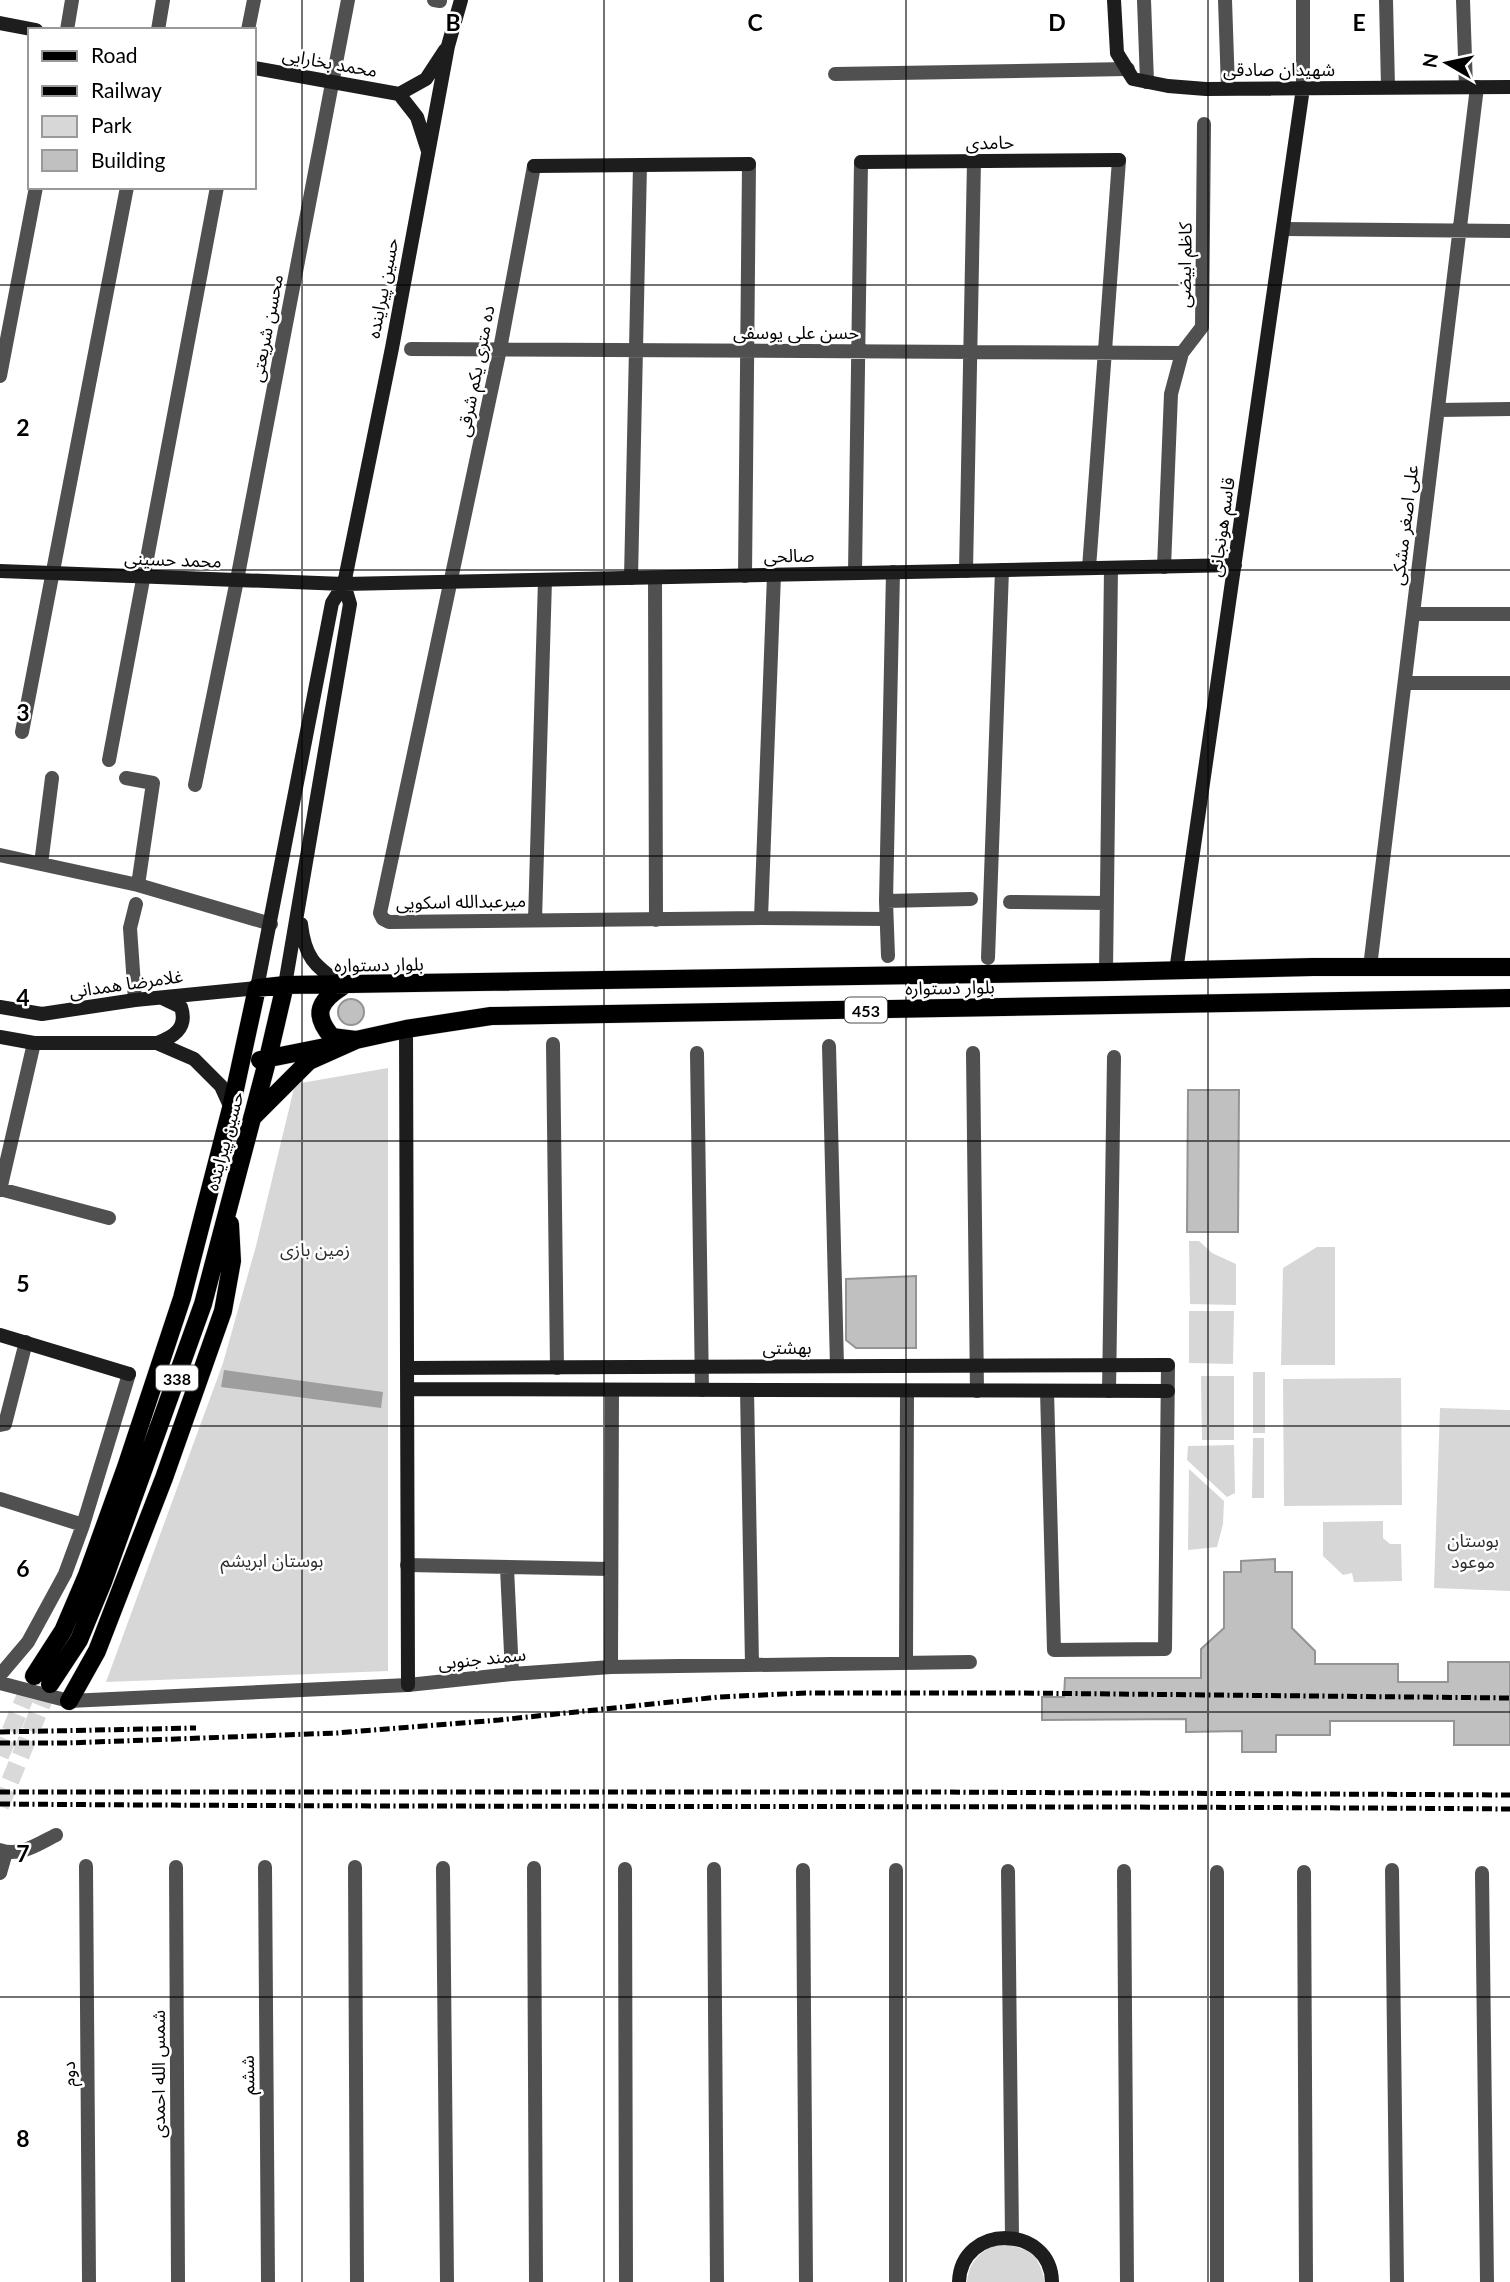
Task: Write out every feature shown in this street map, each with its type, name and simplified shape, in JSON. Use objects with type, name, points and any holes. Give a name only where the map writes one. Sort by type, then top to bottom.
[{"type":"main road","name":"بلوار دستواره","points":[[257,988],[285,985],[1510,967]]},
{"type":"main road","name":"حسین پیراینده","points":[[50,1684],[79,1640],[103,1582],[203,1304],[285,985]]},
{"type":"main road","points":[[343,986],[326,997],[320,1009],[323,1026],[332,1037],[356,1041]]},
{"type":"main road","name":"حسین پیراینده","points":[[34,1676],[63,1631],[86,1575],[126,1467],[182,1298],[231,1108],[257,988]]},
{"type":"main road","name":"بلوار دستواره","points":[[251,1118],[309,1061],[356,1041],[406,1029],[491,1016],[1510,998]]},
{"type":"main road","points":[[241,1062],[356,1041]]},
{"type":"main road","points":[[69,1701],[97,1651],[117,1602],[223,1311],[232,1261],[229,1207]]},
{"type":"street","points":[[66,28],[72,0]]},
{"type":"street","points":[[158,28],[163,0]]},
{"type":"street","points":[[248,28],[254,0]]},
{"type":"street","name":"محسن شریعتی","points":[[195,785],[348,0]]},
{"type":"street","points":[[434,0],[440,1]]},
{"type":"street","name":"حسین پیراینده","points":[[257,988],[332,603],[344,584],[448,46],[461,0]]},
{"type":"street","points":[[1114,0],[1117,53],[1128,69]]},
{"type":"street","points":[[1144,0],[1147,82]]},
{"type":"street","points":[[1225,0],[1228,89]]},
{"type":"street","points":[[1303,0],[1303,88]]},
{"type":"street","points":[[1386,0],[1388,87]]},
{"type":"street","name":"علی اصغر مشکی","points":[[1370,967],[1459,231],[1471,87],[1463,0]]},
{"type":"street","points":[[0,23],[28,28]]},
{"type":"street","points":[[429,155],[417,117],[399,94],[426,79],[448,46]]},
{"type":"street","name":"محمد بخارایی","points":[[256,68],[399,94]]},
{"type":"street","points":[[835,74],[1128,69]]},
{"type":"street","name":"شهیدان صادقی","points":[[1128,69],[1133,79],[1147,82],[1168,86],[1228,89],[1510,87]]},
{"type":"street","name":"قاسم هونجانی","points":[[1176,971],[1303,88]]},
{"type":"street","name":"کاظم ابیضی","points":[[1164,567],[1171,394],[1182,353],[1202,327],[1204,124]]},
{"type":"street","name":"حامدی","points":[[858,351],[861,162],[1119,160],[1104,353]]},
{"type":"street","points":[[966,571],[974,161]]},
{"type":"street","points":[[631,578],[640,165],[749,164],[745,576]]},
{"type":"street","name":"ده متری یکم شرقی","points":[[451,582],[534,166],[640,165]]},
{"type":"street","points":[[0,376],[36,189]]},
{"type":"street","points":[[22,732],[127,189]]},
{"type":"street","points":[[109,760],[217,189]]},
{"type":"street","points":[[1283,229],[1510,231]]},
{"type":"street","name":"حسن علی یوسفی","points":[[411,349],[1182,353]]},
{"type":"street","points":[[855,573],[858,351]]},
{"type":"street","points":[[1089,568],[1104,353]]},
{"type":"street","points":[[1438,410],[1510,409]]},
{"type":"street","name":"صالحی","points":[[344,584],[1234,565]]},
{"type":"street","points":[[1106,972],[1111,568]]},
{"type":"street","points":[[988,958],[1002,570]]},
{"type":"street","name":"محمد حسینی","points":[[0,571],[344,584]]},
{"type":"street","points":[[888,956],[886,901],[893,572]]},
{"type":"street","points":[[761,918],[774,575]]},
{"type":"street","points":[[655,578],[656,920]]},
{"type":"street","points":[[535,920],[545,580]]},
{"type":"street","name":"میرعبدالله اسکویی","points":[[451,582],[380,913],[383,919],[389,922],[886,919]]},
{"type":"street","name":"حسین پیراینده","points":[[285,985],[351,604],[344,584]]},
{"type":"street","points":[[1413,614],[1510,614]]},
{"type":"street","points":[[1405,683],[1509,683]]},
{"type":"street","points":[[41,864],[51,778]]},
{"type":"street","points":[[126,778],[153,783],[138,885]]},
{"type":"street","points":[[0,855],[138,885],[271,924]]},
{"type":"street","points":[[886,901],[971,900]]},
{"type":"street","points":[[1010,902],[1107,904]]},
{"type":"street","points":[[135,1000],[130,928],[136,904]]},
{"type":"street","points":[[300,904],[303,940],[315,966],[343,986]]},
{"type":"street","name":"غلامرضا همدانی","points":[[0,1007],[42,1014],[135,1000],[257,988]]},
{"type":"street","points":[[0,1037],[34,1043],[157,1043],[171,1038],[181,1029],[184,1016],[181,1007],[160,997]]},
{"type":"street","points":[[406,1029],[408,1685]]},
{"type":"street","points":[[34,1043],[0,1190],[109,1218]]},
{"type":"street","points":[[157,1043],[194,1059],[221,1086],[231,1108]]},
{"type":"street","points":[[552,1044],[557,1367]]},
{"type":"street","points":[[829,1046],[837,1366]]},
{"type":"street","points":[[697,1053],[702,1390]]},
{"type":"street","points":[[973,1053],[976,1391]]},
{"type":"street","points":[[1109,1391],[1114,1057]]},
{"type":"street","points":[[0,1335],[129,1374],[83,1525],[65,1574],[28,1642],[0,1675]]},
{"type":"street","points":[[0,1425],[5,1424],[26,1342]]},
{"type":"street","name":"بهشتی","points":[[407,1368],[1168,1364],[1168,1391]]},
{"type":"street","points":[[407,1389],[1168,1391],[1165,1649],[1054,1650],[1047,1391]]},
{"type":"street","points":[[611,1667],[612,1390]]},
{"type":"street","points":[[747,1390],[752,1664]]},
{"type":"street","points":[[906,1662],[907,1391]]},
{"type":"street","points":[[0,1499],[83,1525]]},
{"type":"street","points":[[407,1565],[610,1569]]},
{"type":"street","points":[[508,1568],[512,1674]]},
{"type":"street","name":"سمند جنوبی","points":[[0,1683],[69,1701],[408,1685],[611,1667],[970,1662]]},
{"type":"street","points":[[0,1873],[3,1851],[24,1851],[55,1835]]},
{"type":"street","name":"دوم","points":[[86,1866],[89,2282]]},
{"type":"street","name":"شمس الله احمدی","points":[[176,1867],[178,2282]]},
{"type":"street","name":"ششم","points":[[265,1867],[268,2282]]},
{"type":"street","points":[[355,1867],[357,2282]]},
{"type":"street","points":[[443,1868],[447,2282]]},
{"type":"street","points":[[534,1868],[536,2282]]},
{"type":"street","points":[[625,1869],[626,2282]]},
{"type":"street","points":[[714,1869],[717,2282]]},
{"type":"street","points":[[803,1870],[806,2282]]},
{"type":"street","points":[[896,1870],[897,2282]]},
{"type":"street","points":[[1392,1870],[1397,2282]]},
{"type":"street","points":[[1008,1871],[1012,2237]]},
{"type":"street","points":[[1124,1871],[1127,2282]]},
{"type":"street","points":[[1216,1872],[1217,2282]]},
{"type":"street","points":[[1304,1872],[1306,2282]]},
{"type":"street","points":[[1482,1873],[1487,2282]]},
{"type":"street","points":[[959,2282],[964,2263],[972,2251],[983,2242],[1012,2237],[1038,2250],[1047,2263],[1052,2282]]},
{"type":"green space","name":"بوستان ابریشم","points":[[388,1068],[388,1671],[106,1682],[223,1363],[256,1246],[295,1084]]},
{"type":"green space","points":[[1189,1241],[1199,1241],[1212,1253],[1236,1264],[1236,1305],[1190,1304]]},
{"type":"green space","points":[[1317,1247],[1335,1247],[1335,1365],[1281,1365],[1283,1268]]},
{"type":"green space","points":[[1189,1311],[1234,1311],[1233,1364],[1189,1363]]},
{"type":"green space","points":[[1253,1372],[1265,1372],[1265,1433],[1253,1433]]},
{"type":"green space","points":[[1201,1376],[1234,1376],[1234,1440],[1202,1440]]},
{"type":"green space","points":[[1401,1378],[1402,1505],[1284,1506],[1283,1379]]},
{"type":"green space","name":"بوستان موعود","points":[[1440,1408],[1510,1410],[1510,1591],[1434,1588]]},
{"type":"green space","points":[[1253,1438],[1264,1438],[1264,1498],[1252,1498]]},
{"type":"green space","points":[[1234,1445],[1235,1493],[1227,1497],[1187,1460],[1188,1446]]},
{"type":"green space","points":[[1189,1469],[1224,1501],[1223,1524],[1217,1547],[1188,1550]]},
{"type":"green space","points":[[1383,1521],[1383,1538],[1390,1544],[1401,1544],[1402,1581],[1354,1582],[1352,1573],[1343,1575],[1323,1556],[1323,1522]]},
{"type":"green space","points":[[998,2244],[1017,2247],[1035,2257],[1045,2282],[967,2282],[976,2258]]},
{"type":"shaded area","points":[[224,1370],[383,1392],[381,1408],[221,1387]]},
{"type":"building","points":[[351,999],[360,1003],[364,1012],[360,1021],[351,1025],[342,1021],[338,1012],[342,1003]]},
{"type":"building","points":[[1188,1090],[1239,1090],[1238,1232],[1187,1232]]},
{"type":"building","points":[[916,1276],[916,1348],[856,1348],[846,1340],[846,1279]]},
{"type":"building","points":[[1275,1559],[1275,1572],[1292,1572],[1292,1628],[1315,1651],[1315,1664],[1398,1664],[1398,1682],[1448,1682],[1448,1662],[1510,1662],[1510,1745],[1454,1745],[1454,1721],[1330,1721],[1330,1735],[1276,1735],[1276,1752],[1242,1752],[1242,1731],[1186,1732],[1186,1719],[1042,1720],[1042,1697],[1064,1697],[1065,1678],[1201,1678],[1201,1649],[1224,1628],[1224,1572],[1241,1572],[1241,1561]]},
{"type":"tunnel","points":[[0,1756],[34,1676]]},
{"type":"tunnel","points":[[0,1806],[50,1684]]},
{"type":"railway","points":[[0,1743],[337,1733],[499,1720],[719,1697],[806,1693],[1510,1698]]},
{"type":"railway","points":[[0,1732],[196,1728]]},
{"type":"railway","points":[[0,1792],[1510,1795]]},
{"type":"railway","points":[[0,1804],[1510,1809]]},
{"type":"park label","name":"زمین بازی","points":[[315,1249]]}]
